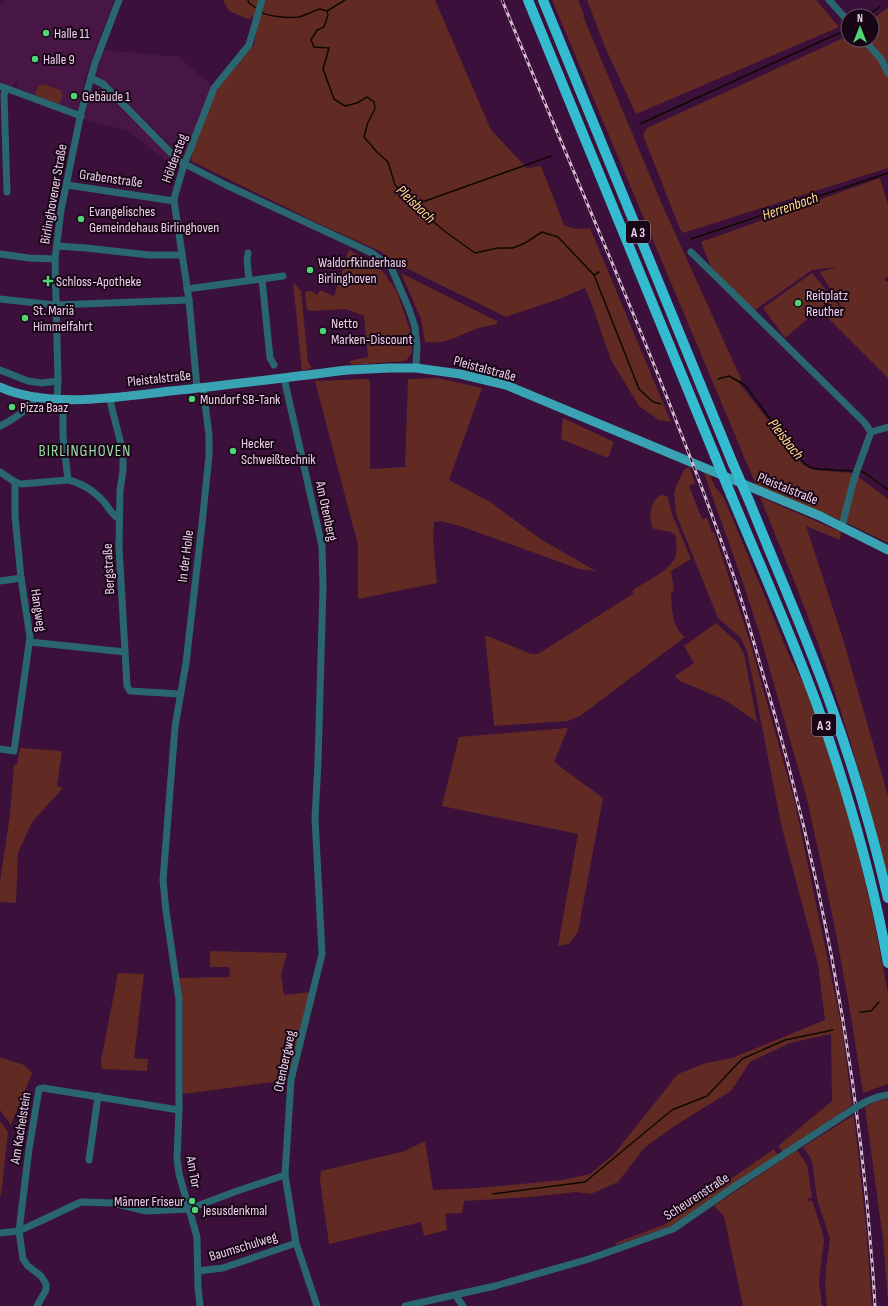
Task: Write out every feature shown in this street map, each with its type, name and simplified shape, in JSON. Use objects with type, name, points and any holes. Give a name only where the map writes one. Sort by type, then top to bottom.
[{"type":"highway","name":"A 3","points":[[528,0],[796,651],[835,757],[862,849],[888,963]]},
{"type":"highway","name":"A 3","points":[[543,0],[750,503],[829,700],[861,796],[876,847],[888,898]]},
{"type":"main road","name":"Pleistalstraße","points":[[0,387],[18,393],[60,399],[92,399],[200,388],[348,370],[416,368],[460,374],[506,386],[681,457],[842,526],[888,550]]},
{"type":"street","name":"Birlinghovener Straße","points":[[68,480],[58,381],[55,259],[61,210],[80,116],[95,63],[119,0]]},
{"type":"street","name":"Höldersteg","points":[[200,388],[189,300],[174,201],[185,164],[214,88],[249,45],[262,0]]},
{"type":"street","points":[[829,0],[840,12]]},
{"type":"street","points":[[870,48],[888,73]]},
{"type":"street","points":[[91,78],[103,84],[179,161],[372,253],[392,268],[415,327],[417,347],[416,368]]},
{"type":"street","points":[[7,192],[3,87],[80,116]]},
{"type":"street","name":"Grabenstraße","points":[[67,185],[174,201]]},
{"type":"street","points":[[57,246],[149,255],[182,255]]},
{"type":"street","points":[[691,252],[864,422],[871,432]]},
{"type":"street","points":[[248,253],[247,260],[249,280]]},
{"type":"street","points":[[0,254],[29,258],[55,259]]},
{"type":"street","points":[[187,288],[283,276]]},
{"type":"street","points":[[262,279],[270,358],[274,365]]},
{"type":"street","points":[[0,299],[55,305],[189,300]]},
{"type":"street","points":[[0,370],[28,381],[41,383],[58,381]]},
{"type":"street","name":"Am Otenberg","points":[[284,378],[322,546],[323,586],[315,818],[322,954]]},
{"type":"street","name":"In der Holle","points":[[180,1040],[179,1000],[163,880],[175,726],[186,662],[209,456],[209,435],[200,388]]},
{"type":"street","points":[[0,426],[33,403],[37,396]]},
{"type":"street","name":"Bergstraße","points":[[111,397],[111,405],[123,458],[119,519],[119,547],[127,686],[130,691],[180,694]]},
{"type":"street","points":[[871,432],[888,427]]},
{"type":"street","points":[[842,526],[854,479],[871,432]]},
{"type":"street","points":[[0,472],[15,482],[21,484],[68,480],[88,488],[104,502],[119,519]]},
{"type":"street","name":"Hangweg","points":[[0,749],[14,751],[30,642],[21,578],[15,516],[15,482]]},
{"type":"street","points":[[0,581],[21,578]]},
{"type":"street","points":[[30,642],[125,652]]},
{"type":"street","name":"Otenbergweg","points":[[316,1306],[296,1243],[285,1176],[291,1080],[322,954]]},
{"type":"street","name":"Am Tor","points":[[180,1040],[179,1174],[197,1237],[200,1306]]},
{"type":"street","name":"Am Kachelstein","points":[[19,1231],[29,1149],[39,1089],[42,1088],[98,1096],[179,1110]]},
{"type":"street","name":"Scheurenstraße","points":[[405,1306],[495,1286],[589,1259],[673,1229],[838,1119],[867,1101],[888,1095]]},
{"type":"street","points":[[89,1160],[98,1096]]},
{"type":"street","points":[[0,1233],[19,1231],[81,1202],[113,1203],[146,1211],[189,1209],[237,1191],[285,1176]]},
{"type":"street","points":[[19,1231],[23,1259],[28,1266],[41,1276],[46,1284],[46,1290],[37,1306]]},
{"type":"street","name":"Baumschulweg","points":[[198,1271],[223,1268],[296,1243]]},
{"type":"street","points":[[455,1295],[463,1306]]},
{"type":"shaded area","points":[[5,0],[114,0],[87,72],[86,79],[84,79],[78,109],[75,110],[17,88],[18,84],[15,83],[13,87],[0,82],[0,6]]},
{"type":"shaded area","points":[[223,0],[260,0],[254,16],[248,19],[229,11]]},
{"type":"shaded area","points":[[266,0],[435,0],[491,130],[527,168],[541,166],[564,225],[576,229],[590,228],[671,422],[659,420],[639,406],[611,360],[585,288],[562,298],[506,317],[400,265],[380,251],[326,227],[191,161],[193,151],[215,93],[223,81],[254,45],[258,23]]},
{"type":"shaded area","points":[[552,0],[578,0],[584,15],[583,16],[661,202],[741,379],[739,383],[803,465],[813,470],[853,473],[888,499],[888,543],[847,523],[756,485]]},
{"type":"shaded area","points":[[587,0],[816,0],[839,27],[636,114],[605,47]]},
{"type":"shaded area","points":[[888,7],[888,168],[683,233],[680,229],[643,135],[647,128],[840,40],[840,48],[880,48],[880,14]]},
{"type":"shaded area","points":[[103,50],[179,57],[212,86],[184,158],[99,78],[95,71]]},
{"type":"shaded area","points":[[43,84],[62,91],[61,93],[63,94],[59,104],[35,95],[38,86]]},
{"type":"shaded area","points":[[102,87],[176,161],[172,164],[153,151],[129,131],[83,119],[92,90]]},
{"type":"shaded area","points":[[880,178],[888,205],[888,276],[884,280],[888,282],[888,378],[821,311],[829,301],[785,338],[763,308],[812,273],[847,316],[820,272],[837,267],[812,270],[752,312],[710,265],[701,242]]},
{"type":"shaded area","points":[[349,250],[373,263],[385,274],[397,292],[410,330],[412,352],[406,361],[352,365],[349,361],[368,357],[364,316],[346,309],[307,310],[305,293],[308,291],[311,291],[317,295],[320,290],[334,296]]},
{"type":"shaded area","points":[[401,273],[497,321],[497,324],[476,329],[444,341],[425,342],[421,319]]},
{"type":"shaded area","points":[[293,282],[301,291],[308,362],[312,368],[302,371]]},
{"type":"shaded area","points":[[438,378],[482,388],[449,480],[490,502],[542,540],[596,571],[579,569],[463,527],[441,521],[434,522],[433,540],[437,583],[358,599],[358,545],[315,381],[367,379],[370,381],[370,469],[405,467],[408,379]]},
{"type":"shaded area","points":[[563,418],[614,442],[608,458],[561,439]]},
{"type":"shaded area","points":[[689,467],[695,483],[689,486],[702,519],[707,518],[712,532],[714,532],[750,642],[795,803],[842,1028],[852,1105],[783,1152],[778,1146],[832,1101],[831,1034],[790,1043],[750,1062],[731,1091],[676,1125],[645,1147],[618,1182],[591,1194],[576,1192],[531,1197],[464,1201],[462,1213],[445,1214],[447,1230],[424,1236],[421,1222],[329,1244],[320,1180],[321,1171],[405,1151],[425,1141],[433,1190],[478,1188],[562,1180],[590,1174],[614,1154],[678,1074],[706,1063],[732,1058],[825,1020],[818,964],[782,828],[747,651],[740,637],[718,618],[676,514],[674,493],[684,470]]},
{"type":"shaded area","points":[[704,473],[710,475],[715,487],[724,498],[789,655],[808,693],[846,800],[873,916],[888,993],[888,1084],[863,1093],[834,923],[807,799],[759,632]]},
{"type":"shaded area","points":[[661,495],[668,498],[672,514],[691,559],[671,571],[674,591],[671,592],[673,616],[677,628],[685,637],[580,716],[568,721],[494,726],[485,635],[531,654],[538,654],[633,594],[633,590],[664,571],[676,555],[676,536],[671,532],[654,529],[652,525],[650,515],[652,506],[654,501]]},
{"type":"shaded area","points":[[760,497],[841,532],[840,540],[806,526],[843,639],[888,796],[888,878],[856,761],[829,675],[805,609]]},
{"type":"shaded area","points":[[716,623],[738,643],[744,654],[757,722],[725,700],[680,681],[675,676],[694,663],[684,646]]},
{"type":"shaded area","points":[[568,728],[554,762],[603,798],[578,932],[569,944],[558,946],[578,834],[442,806],[459,737]]},
{"type":"shaded area","points":[[20,748],[62,751],[57,786],[63,788],[32,822],[18,853],[16,903],[0,902],[0,882],[10,815],[14,765],[17,764]]},
{"type":"shaded area","points":[[210,951],[287,953],[281,975],[284,995],[311,992],[289,1080],[183,1094],[183,1008],[178,978],[230,977],[229,967],[210,967]]},
{"type":"shaded area","points":[[118,973],[144,974],[134,1058],[148,1059],[147,1071],[102,1069],[101,1061]]},
{"type":"shaded area","points":[[0,1057],[24,1065],[32,1073],[11,1125],[0,1110]]},
{"type":"shaded area","points":[[888,1099],[888,1301],[883,1239],[865,1107],[875,1102]]},
{"type":"shaded area","points":[[854,1115],[866,1226],[872,1306],[827,1306],[825,1286],[830,1239],[817,1199],[812,1160],[803,1147]]},
{"type":"shaded area","points":[[0,1121],[8,1132],[1,1195],[0,1195]]},
{"type":"shaded area","points":[[774,1149],[778,1156],[671,1226],[616,1245],[615,1243],[664,1225]]},
{"type":"shaded area","points":[[797,1150],[807,1165],[812,1198],[808,1198],[809,1202],[812,1200],[824,1240],[819,1281],[822,1306],[743,1306],[724,1216],[714,1206]]},
{"type":"waterway","name":"Pleisbach","points":[[248,0],[249,3],[256,8]]},
{"type":"waterway","points":[[327,11],[345,0]]},
{"type":"waterway","name":"Pleisbach","points":[[261,12],[274,16],[299,17],[320,9],[327,11],[328,15],[324,27],[317,30],[311,40],[314,47],[329,48],[323,69],[334,99],[345,106],[357,103],[367,97],[374,102],[375,109],[368,122],[364,137],[388,162],[395,185],[418,209],[447,233],[475,253],[498,248],[513,248],[525,243],[542,232],[558,237],[594,275],[639,389],[653,402],[661,404]]},
{"type":"waterway","points":[[640,124],[840,33]]},
{"type":"waterway","points":[[414,205],[551,156]]},
{"type":"waterway","name":"Herrenbach","points":[[691,239],[888,173]]},
{"type":"waterway","name":"Pleisbach","points":[[594,275],[599,272]]},
{"type":"waterway","name":"Pleisbach","points":[[718,379],[729,376],[745,385],[800,459],[809,467],[854,471]]},
{"type":"waterway","name":"Pleisbach","points":[[860,471],[888,490]]},
{"type":"waterway","points":[[860,1012],[871,1011],[879,1002]]},
{"type":"waterway","points":[[493,1194],[585,1182],[672,1110],[707,1096],[742,1059],[785,1040],[833,1030]]},
{"type":"railway","points":[[502,0],[623,288],[681,433],[735,580],[770,698],[809,848],[839,999],[852,1076],[862,1152],[875,1306]]},
{"type":"place","name":"Halle 11","points":[[46,33]]},
{"type":"place","name":"Halle 9","points":[[35,59]]},
{"type":"place","name":"Gebäude 1","points":[[74,96]]},
{"type":"place","name":"Evangelisches Gemeindehaus Birlinghoven","points":[[81,219]]},
{"type":"place","name":"Waldorfkinderhaus Birlinghoven","points":[[310,270]]},
{"type":"place","name":"Schloss-Apotheke","points":[[48,281]]},
{"type":"place","name":"Reitplatz Reuther","points":[[798,303]]},
{"type":"place","name":"St. Mariä Himmelfahrt","points":[[25,318]]},
{"type":"place","name":"Netto Marken-Discount","points":[[323,331]]},
{"type":"place","name":"Mundorf SB-Tank","points":[[192,399]]},
{"type":"place","name":"Pizza Baaz","points":[[12,407]]},
{"type":"place","name":"Hecker Schweißtechnik","points":[[233,451]]},
{"type":"place","name":"Männer Friseur","points":[[192,1201]]},
{"type":"place","name":"Jesusdenkmal","points":[[195,1210]]},
{"type":"district","name":"BIRLINGHOVEN","points":[[85,450]]}]
